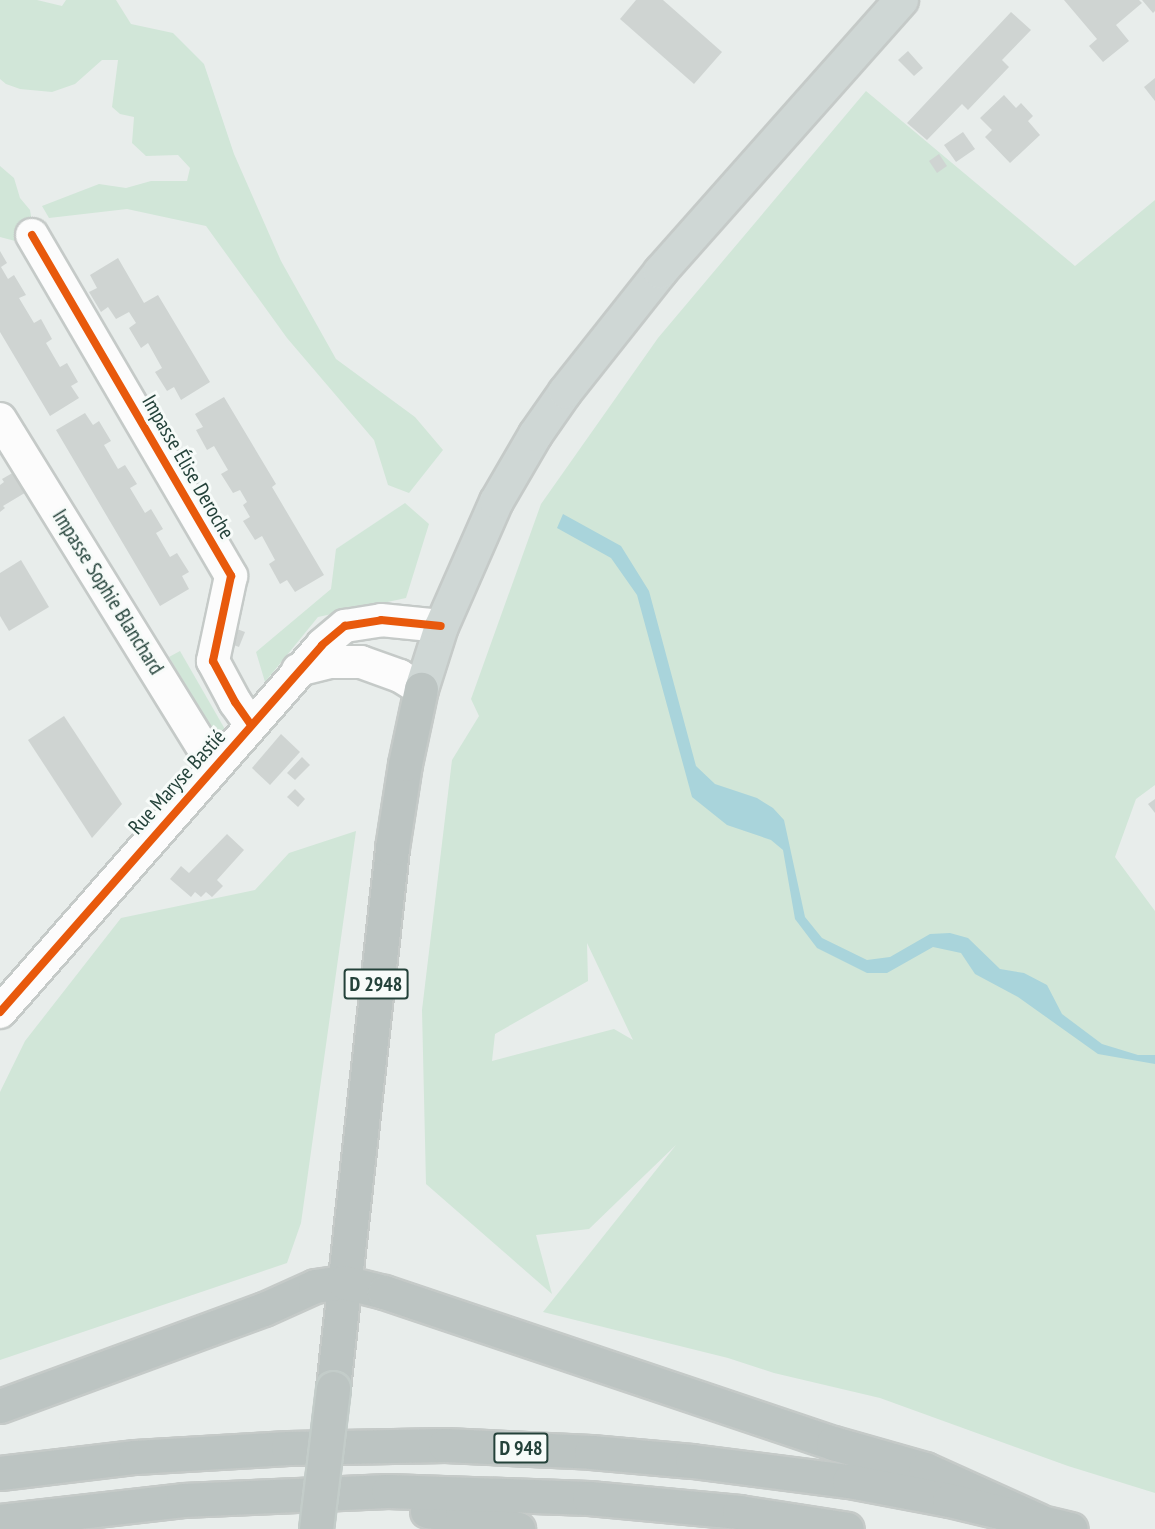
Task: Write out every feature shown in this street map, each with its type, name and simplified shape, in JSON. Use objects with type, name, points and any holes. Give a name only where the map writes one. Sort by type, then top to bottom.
[{"type":"highway","name":"D 2948","points":[[344,1282],[392,848],[405,764],[421,689]]},
{"type":"highway","points":[[316,1529],[344,1282]]},
{"type":"highway","points":[[0,1406],[264,1309],[315,1286],[344,1282],[384,1292],[833,1443],[925,1469],[1038,1520]]},
{"type":"highway","name":"D 948","points":[[0,1473],[184,1453],[445,1444],[642,1455],[794,1473],[916,1494],[1071,1529]]},
{"type":"highway","name":"D 948","points":[[0,1521],[183,1500],[388,1491],[589,1498],[739,1512],[847,1529]]},
{"type":"highway","points":[[285,1494],[462,1515],[518,1529]]},
{"type":"main road","name":"D 2948","points":[[421,689],[441,626],[496,501],[535,434],[600,343],[901,0]]},
{"type":"street","name":"Impasse Élise Deroche","points":[[32,235],[231,576],[213,661],[235,702],[251,725]]},
{"type":"street","name":"Impasse Sophie Blanchard","points":[[0,419],[214,766]]},
{"type":"street","name":"Rue Maryse Bastié","points":[[0,1012],[322,645],[345,626],[381,620],[441,626]]},
{"type":"street","points":[[298,670],[329,662],[361,662],[400,676],[421,689]]},
{"type":"green space","points":[[0,0],[37,0],[62,6],[66,0],[116,0],[131,24],[173,33],[204,64],[234,154],[281,261],[336,359],[415,417],[443,450],[409,493],[388,485],[374,440],[287,338],[206,226],[127,209],[49,218],[42,206],[99,184],[126,188],[151,181],[187,181],[190,168],[178,155],[146,156],[132,143],[134,117],[120,114],[112,107],[118,60],[102,60],[75,84],[52,92],[20,89],[0,79]]},
{"type":"green space","points":[[866,91],[1075,266],[1155,200],[1155,785],[1136,799],[1115,857],[1155,911],[1155,1493],[1068,1466],[880,1398],[774,1373],[728,1358],[543,1312],[676,1145],[589,1229],[536,1235],[552,1294],[426,1184],[422,1010],[452,760],[479,716],[471,699],[541,504],[658,338]],"holes":[[[587,943],[633,1040],[614,1029],[492,1061],[495,1034],[588,981]]]},
{"type":"green space","points":[[0,166],[14,178],[20,198],[30,210],[33,228],[19,242],[0,237]]},
{"type":"green space","points":[[405,503],[429,524],[406,598],[318,617],[265,682],[256,652],[331,589],[336,549]]},
{"type":"green space","points":[[180,651],[226,731],[212,729],[169,657]]},
{"type":"green space","points":[[356,831],[301,1223],[287,1263],[0,1360],[0,1092],[25,1041],[121,918],[255,890],[289,853]]},
{"type":"water","points":[[563,514],[621,546],[649,591],[696,766],[715,784],[757,798],[773,808],[784,820],[805,917],[822,938],[867,960],[890,957],[930,934],[950,933],[968,938],[1000,969],[1024,973],[1047,985],[1062,1014],[1102,1044],[1138,1055],[1155,1055],[1155,1064],[1098,1054],[1018,997],[975,974],[961,953],[933,947],[887,973],[867,973],[817,948],[795,919],[783,850],[771,840],[727,825],[692,797],[637,595],[611,558],[557,528]]},
{"type":"building","points":[[636,0],[663,0],[722,52],[694,84],[620,19]]},
{"type":"building","points":[[1064,0],[1139,0],[1142,3],[1116,25],[1129,41],[1103,62],[1089,46],[1097,39]]},
{"type":"building","points":[[1142,0],[1155,0],[1153,13]]},
{"type":"building","points":[[1011,12],[1031,30],[1002,60],[1009,67],[968,110],[962,104],[927,140],[907,123]]},
{"type":"building","points":[[908,51],[923,68],[914,76],[898,60]]},
{"type":"building","points":[[1155,78],[1155,101],[1144,87]]},
{"type":"building","points":[[1004,95],[1016,108],[1021,103],[1033,116],[1028,121],[1040,135],[1010,163],[985,137],[992,130],[980,118]]},
{"type":"building","points":[[963,132],[975,149],[956,162],[944,145]]},
{"type":"building","points":[[939,154],[947,166],[937,173],[929,161]]},
{"type":"building","points":[[0,251],[7,263],[1,267],[8,279],[14,275],[26,295],[19,298],[34,323],[41,319],[52,339],[46,343],[60,367],[67,363],[78,382],[71,386],[79,398],[50,416],[0,332]]},
{"type":"building","points":[[118,258],[144,303],[158,295],[210,382],[181,400],[174,387],[167,391],[155,372],[162,368],[148,343],[141,348],[129,328],[136,323],[129,312],[116,319],[108,307],[101,312],[89,292],[97,288],[90,275]]},
{"type":"building","points":[[224,397],[276,484],[272,487],[324,575],[295,592],[287,580],[280,584],[269,564],[275,560],[262,536],[255,540],[243,521],[250,517],[243,505],[247,502],[240,490],[233,493],[221,474],[228,470],[214,446],[207,450],[196,430],[203,427],[195,414]]},
{"type":"building","points":[[85,413],[93,425],[99,421],[111,441],[104,445],[118,469],[125,465],[137,484],[130,488],[145,513],[151,509],[163,529],[156,533],[170,557],[177,553],[189,572],[182,576],[189,589],[160,606],[56,430]]},
{"type":"building","points":[[16,471],[28,491],[3,506],[5,508],[0,512],[0,485],[4,482],[2,479]]},
{"type":"building","points":[[21,560],[49,607],[9,631],[0,616],[0,573]]},
{"type":"building","points":[[237,629],[245,632],[239,647],[231,644]]},
{"type":"building","points":[[64,716],[122,804],[92,838],[28,740]]},
{"type":"building","points":[[281,734],[300,752],[270,785],[252,768]]},
{"type":"building","points":[[302,757],[310,765],[295,780],[287,773]]},
{"type":"building","points":[[295,789],[305,799],[298,807],[287,797]]},
{"type":"building","points":[[1155,799],[1155,813],[1148,804]]},
{"type":"building","points":[[227,834],[244,850],[217,880],[223,886],[212,897],[206,892],[201,897],[195,892],[191,897],[170,879],[181,866],[189,873]]},
{"type":"cycle path","points":[[32,235],[231,576],[213,661],[235,702],[251,725]]},
{"type":"cycle path","points":[[0,1012],[322,645],[345,626],[381,620],[441,626]]}]
